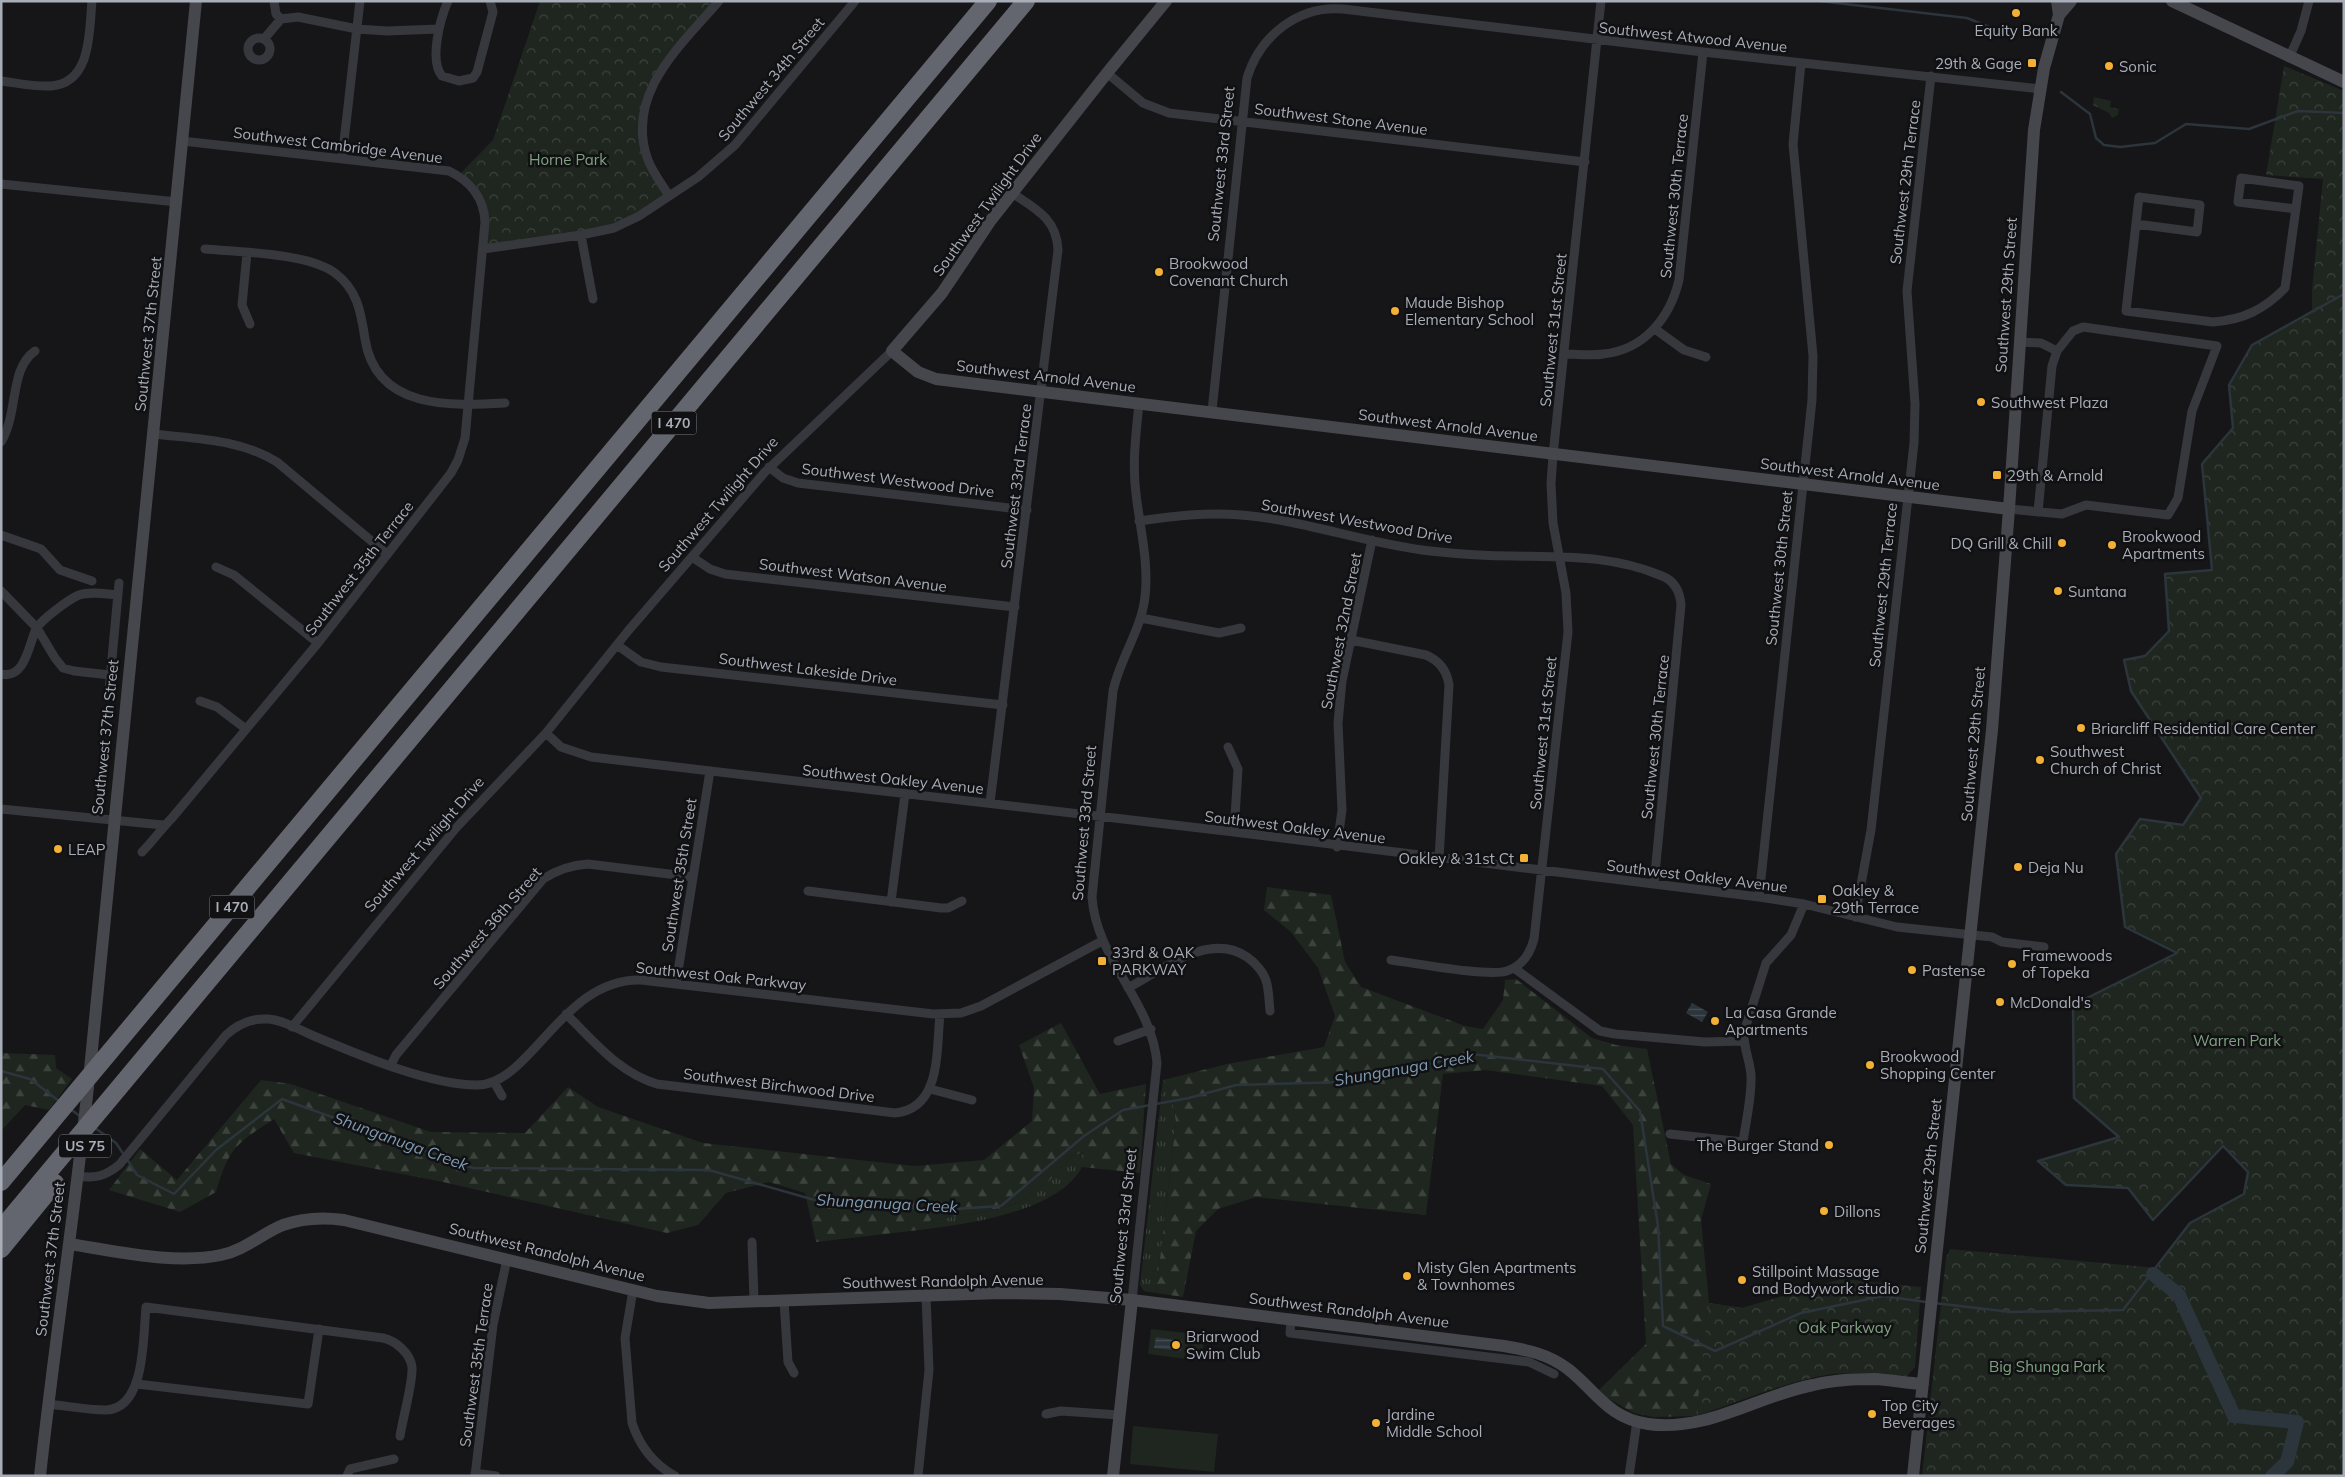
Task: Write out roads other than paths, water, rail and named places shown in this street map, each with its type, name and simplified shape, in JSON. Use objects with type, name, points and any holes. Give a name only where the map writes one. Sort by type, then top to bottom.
[{"type":"highway","name":"I 470","points":[[1,1182],[988,1]]},
{"type":"highway","name":"I 470","points":[[1,1229],[36,1200],[192,1000],[1026,1]]},
{"type":"highway","points":[[1,1249],[36,1200]]},
{"type":"highway","points":[[1,1259],[36,1200]]},
{"type":"street","points":[[1,81],[44,86],[62,84],[76,74],[85,59],[92,1]]},
{"type":"street","name":"Southwest 37th Street","points":[[40,1476],[78,1176],[196,1]]},
{"type":"street","points":[[274,1],[276,14],[282,19]]},
{"type":"street","points":[[342,158],[360,1]]},
{"type":"street","points":[[448,1],[439,29],[435,64],[438,72],[450,80],[467,81],[473,78],[491,22],[492,8],[490,1]]},
{"type":"street","points":[[669,196],[652,169],[644,147],[642,122],[646,98],[656,77],[719,1]]},
{"type":"street","name":"Southwest 34th Street","points":[[483,249],[581,235],[624,224],[698,177],[735,145],[855,1]]},
{"type":"street","name":"Southwest Twilight Drive","points":[[292,1027],[456,828],[546,733],[617,645],[769,467],[808,428],[876,368],[942,293],[1012,193],[1166,1]]},
{"type":"street","name":"Southwest 31st Street","points":[[1514,968],[1526,957],[1534,939],[1568,632],[1566,593],[1552,515],[1553,455],[1601,1]]},
{"type":"street","name":"Southwest 29th Street","points":[[1913,1476],[1992,730],[2009,509],[2032,152],[2040,89],[2059,15],[2058,1]]},
{"type":"street","name":"Southwest 29th Street","points":[[2059,15],[2071,1]]},
{"type":"street","points":[[2172,1],[2289,58],[2344,82]]},
{"type":"street","points":[[2289,58],[2301,31],[2309,1]]},
{"type":"street","name":"Southwest Atwood Avenue","points":[[1343,9],[1598,40],[2040,89]]},
{"type":"street","name":"Southwest 33rd Street","points":[[1212,411],[1247,78],[1256,56],[1265,42],[1278,30],[1299,16],[1316,11],[1343,9]]},
{"type":"street","points":[[264,39],[282,19],[298,17],[357,29],[387,31],[439,29]]},
{"type":"street","name":"Southwest 30th Terrace","points":[[1564,354],[1604,354],[1619,350],[1641,340],[1655,330],[1670,307],[1679,280],[1703,52]]},
{"type":"street","name":"Southwest 30th Street","points":[[1759,897],[1803,484],[1813,372],[1793,144],[1801,63]]},
{"type":"street","name":"Southwest Stone Avenue","points":[[1107,73],[1152,108],[1169,113],[1585,162]]},
{"type":"street","name":"Southwest 29th Terrace","points":[[1854,917],[1871,830],[1914,443],[1915,404],[1908,304],[1908,270],[1931,76]]},
{"type":"street","name":"Southwest Cambridge Avenue","points":[[182,141],[449,171],[467,182],[479,198],[486,222],[483,249]]},
{"type":"street","points":[[2136,224],[2197,232],[2200,205],[2138,197],[2126,311],[2213,322],[2226,321],[2252,314],[2264,307],[2285,288],[2296,209],[2299,186],[2240,178],[2238,202],[2296,209]]},
{"type":"street","points":[[1,184],[177,202]]},
{"type":"street","name":"Southwest 33rd Terrace","points":[[990,803],[1042,392],[1058,240],[1049,219],[1012,193]]},
{"type":"street","points":[[581,235],[593,299]]},
{"type":"street","points":[[205,249],[308,261],[334,272],[343,279],[357,298],[363,317],[368,350],[376,368],[384,378],[399,390],[416,399],[468,405],[505,403]]},
{"type":"street","name":"Southwest 35th Terrace","points":[[142,852],[157,838],[163,826],[172,818],[318,643],[454,466],[465,438],[483,249]]},
{"type":"street","points":[[247,253],[242,305],[250,324]]},
{"type":"street","points":[[2009,509],[2038,512],[2062,514],[2086,505],[2168,515],[2178,498],[2192,411],[2216,346],[2083,327],[2073,331],[2056,351],[2048,382],[2038,512]]},
{"type":"street","points":[[1655,330],[1684,350],[1706,357]]},
{"type":"street","points":[[2020,342],[2041,343],[2056,351]]},
{"type":"street","points":[[1,442],[11,422],[21,367],[35,351]]},
{"type":"street","name":"Southwest Arnold Avenue","points":[[892,351],[911,368],[927,377],[1553,455],[2009,509]]},
{"type":"street","name":"Southwest 33rd Street","points":[[1113,1476],[1157,1056],[1151,1029],[1102,941],[1094,920],[1092,897],[1113,691],[1119,668],[1141,618],[1146,592],[1146,569],[1139,521],[1134,460],[1140,403]]},
{"type":"street","points":[[154,434],[241,445],[263,454],[277,462],[387,554]]},
{"type":"street","name":"Southwest Westwood Drive","points":[[769,467],[783,478],[798,483],[1027,510]]},
{"type":"street","name":"Southwest Westwood Drive","points":[[1139,521],[1179,516],[1240,515],[1272,519],[1428,550],[1473,555],[1560,556],[1604,559],[1640,568],[1664,577],[1675,586],[1679,594]]},
{"type":"street","points":[[1,535],[40,549],[60,570],[92,581]]},
{"type":"street","name":"Southwest 32nd Street","points":[[1337,846],[1342,789],[1338,724],[1342,681],[1372,540]]},
{"type":"street","name":"Southwest Watson Avenue","points":[[692,557],[710,569],[724,574],[1015,607]]},
{"type":"street","points":[[216,567],[234,575],[318,643]]},
{"type":"street","points":[[109,692],[119,583]]},
{"type":"street","points":[[2,592],[37,628],[63,668],[110,675]]},
{"type":"street","points":[[1,674],[13,673],[22,664],[37,628],[76,596],[86,593],[118,595]]},
{"type":"street","name":"Southwest 30th Terrace","points":[[1654,884],[1681,605],[1679,594]]},
{"type":"street","points":[[1141,618],[1219,633],[1241,628]]},
{"type":"street","points":[[1351,640],[1426,655],[1436,660],[1445,670],[1449,685],[1439,859]]},
{"type":"street","name":"Southwest Lakeside Drive","points":[[617,645],[641,662],[661,667],[1002,705]]},
{"type":"street","points":[[200,700],[216,707],[246,729]]},
{"type":"street","name":"Southwest Oakley Avenue","points":[[546,733],[561,747],[583,756],[1234,832],[1439,859],[1759,897],[1804,904],[1897,927],[1992,937],[2002,942],[2044,947]]},
{"type":"street","points":[[1228,747],[1238,769],[1234,832]]},
{"type":"street","name":"Southwest 35th Street","points":[[676,984],[710,771]]},
{"type":"street","points":[[891,902],[904,794]]},
{"type":"street","points":[[1,809],[163,826]]},
{"type":"street","name":"Southwest 36th Street","points":[[391,1065],[396,1055],[543,879],[553,873],[573,866],[588,864],[693,877]]},
{"type":"street","points":[[808,891],[948,908],[962,901]]},
{"type":"street","points":[[1670,1134],[1743,1142],[1751,1080],[1749,1060],[1743,1041],[1744,1032],[1766,963],[1791,935],[1804,904]]},
{"type":"street","name":"Southwest Oak Parkway","points":[[494,1082],[511,1071],[566,1014],[596,990],[618,981],[641,980],[940,1015],[961,1013],[981,1006],[1102,941]]},
{"type":"street","points":[[1128,988],[1195,952],[1210,948],[1226,948],[1249,958],[1260,969],[1267,984],[1270,1011]]},
{"type":"street","points":[[1391,960],[1494,973],[1514,968],[1600,1031],[1705,1042],[1743,1041]]},
{"type":"street","name":"Southwest Birchwood Drive","points":[[566,1014],[623,1070],[635,1077],[657,1084],[896,1112],[907,1111],[917,1106],[930,1089]]},
{"type":"street","points":[[940,1015],[930,1089],[972,1100]]},
{"type":"street","points":[[78,1176],[99,1177],[108,1174],[119,1165],[231,1030],[247,1022],[260,1019],[273,1019],[367,1058],[446,1081],[478,1085],[494,1082],[502,1096]]},
{"type":"street","points":[[1118,1041],[1151,1029]]},
{"type":"street","name":"Southwest Randolph Avenue","points":[[69,1244],[171,1257],[207,1258],[237,1251],[282,1226],[297,1221],[327,1218],[344,1220],[633,1290],[693,1302],[1030,1293],[1132,1300],[1291,1321],[1416,1342],[1497,1345],[1540,1352],[1568,1369],[1610,1408],[1637,1421],[1665,1425],[1700,1422],[1795,1389],[1829,1382],[1876,1379],[1923,1384]]},
{"type":"street","points":[[752,1242],[754,1301]]},
{"type":"street","name":"Southwest 35th Terrace","points":[[475,1474],[493,1325],[508,1260]]},
{"type":"street","points":[[633,1290],[625,1338],[632,1423],[640,1443],[648,1454],[656,1463],[675,1476]]},
{"type":"street","points":[[918,1476],[929,1370],[926,1296]]},
{"type":"street","points":[[784,1301],[788,1362],[794,1373]]},
{"type":"street","points":[[48,1404],[110,1409],[123,1403],[133,1393],[137,1384],[146,1307],[388,1339],[400,1346],[412,1366],[400,1436]]},
{"type":"street","points":[[137,1384],[308,1404],[318,1329]]},
{"type":"street","points":[[1416,1342],[1495,1358],[1529,1362],[1554,1374]]},
{"type":"street","points":[[1495,1358],[1497,1345]]},
{"type":"street","points":[[1046,1414],[1061,1411],[1119,1415]]},
{"type":"street","points":[[1629,1476],[1637,1421]]},
{"type":"street","points":[[347,1476],[350,1469],[360,1465],[394,1459]]},
{"type":"street","points":[[475,1474],[496,1476]]},
{"type":"waterway","points":[[1819,1],[1967,18],[1992,28],[2003,37]]},
{"type":"waterway","points":[[2061,92],[2090,114],[2096,138],[2104,145],[2120,147],[2155,143],[2186,124],[2249,129],[2298,111],[2344,113]]},
{"type":"waterway","name":"Shunganuga Creek","points":[[1934,1303],[2011,1312],[2123,1310],[2190,1223],[2244,1194],[2248,1172],[2223,1146],[2153,1220],[2128,1188],[2066,1185],[2038,1161],[2119,1137],[2074,1098],[2073,1005],[2177,953],[2125,927],[2116,854],[2140,819],[2183,825],[2201,798],[2131,691],[2124,660],[2145,656],[2169,631],[2165,574],[2212,570],[2202,464],[2233,428],[2229,385],[2252,345],[2344,294]]},
{"type":"waterway","name":"Shunganuga Creek","points":[[127,1159],[137,1175],[174,1194],[216,1150],[282,1099],[473,1168],[709,1170],[818,1201],[939,1210],[1001,1206],[1084,1136],[1123,1110],[1189,1098],[1236,1085],[1344,1082],[1472,1054],[1603,1069],[1640,1111],[1658,1226],[1663,1326],[1715,1351],[1801,1313],[1883,1296],[1926,1302]]},
{"type":"waterway","name":"Shunganuga Creek","points":[[1,1071],[30,1079],[59,1101]]},
{"type":"waterway","name":"Shunganuga Creek","points":[[69,1108],[81,1117]]},
{"type":"waterway","name":"Shunganuga Creek","points":[[95,1128],[116,1143],[124,1155]]},
{"type":"waterway","name":"Shunganuga Creek","points":[[2153,1274],[2179,1295],[2234,1416],[2297,1422],[2287,1462],[2272,1476]]},
{"type":"place","name":"Equity Bank","points":[[2016,13]]},
{"type":"place","name":"29th & Gage","points":[[2032,63]]},
{"type":"place","name":"Sonic","points":[[2109,66]]},
{"type":"place","name":"Brookwood Covenant Church","points":[[1159,272]]},
{"type":"place","name":"Maude Bishop Elementary School","points":[[1395,311]]},
{"type":"place","name":"Southwest Plaza","points":[[1981,402]]},
{"type":"place","name":"29th & Arnold","points":[[1997,475]]},
{"type":"place","name":"DQ Grill & Chill","points":[[2062,543]]},
{"type":"place","name":"Brookwood Apartments","points":[[2112,545]]},
{"type":"place","name":"Suntana","points":[[2058,591]]},
{"type":"place","name":"Briarcliff Residential Care Center","points":[[2081,728]]},
{"type":"place","name":"Southwest Church of Christ","points":[[2040,760]]},
{"type":"place","name":"LEAP","points":[[58,849]]},
{"type":"place","name":"Oakley & 31st Ct","points":[[1524,858]]},
{"type":"place","name":"Deja Nu","points":[[2018,867]]},
{"type":"place","name":"Oakley & 29th Terrace","points":[[1822,899]]},
{"type":"place","name":"33rd & OAK PARKWAY","points":[[1102,961]]},
{"type":"place","name":"Framewoods of Topeka","points":[[2012,964]]},
{"type":"place","name":"Pastense","points":[[1912,970]]},
{"type":"place","name":"McDonald's","points":[[2000,1002]]},
{"type":"place","name":"La Casa Grande Apartments","points":[[1715,1021]]},
{"type":"place","name":"Brookwood Shopping Center","points":[[1870,1065]]},
{"type":"place","name":"The Burger Stand","points":[[1829,1145]]},
{"type":"place","name":"Dillons","points":[[1824,1211]]},
{"type":"place","name":"Misty Glen Apartments & Townhomes","points":[[1407,1276]]},
{"type":"place","name":"Stillpoint Massage and Bodywork studio","points":[[1742,1280]]},
{"type":"place","name":"Briarwood Swim Club","points":[[1176,1345]]},
{"type":"place","name":"Top City Beverages","points":[[1872,1414]]},
{"type":"place","name":"Jardine Middle School","points":[[1376,1423]]},
{"type":"park label","name":"Horne Park","points":[[568,159]]},
{"type":"park label","name":"Warren Park","points":[[2237,1040]]},
{"type":"park label","name":"Oak Parkway","points":[[1845,1327]]},
{"type":"park label","name":"Big Shunga Park","points":[[2047,1366]]}]
